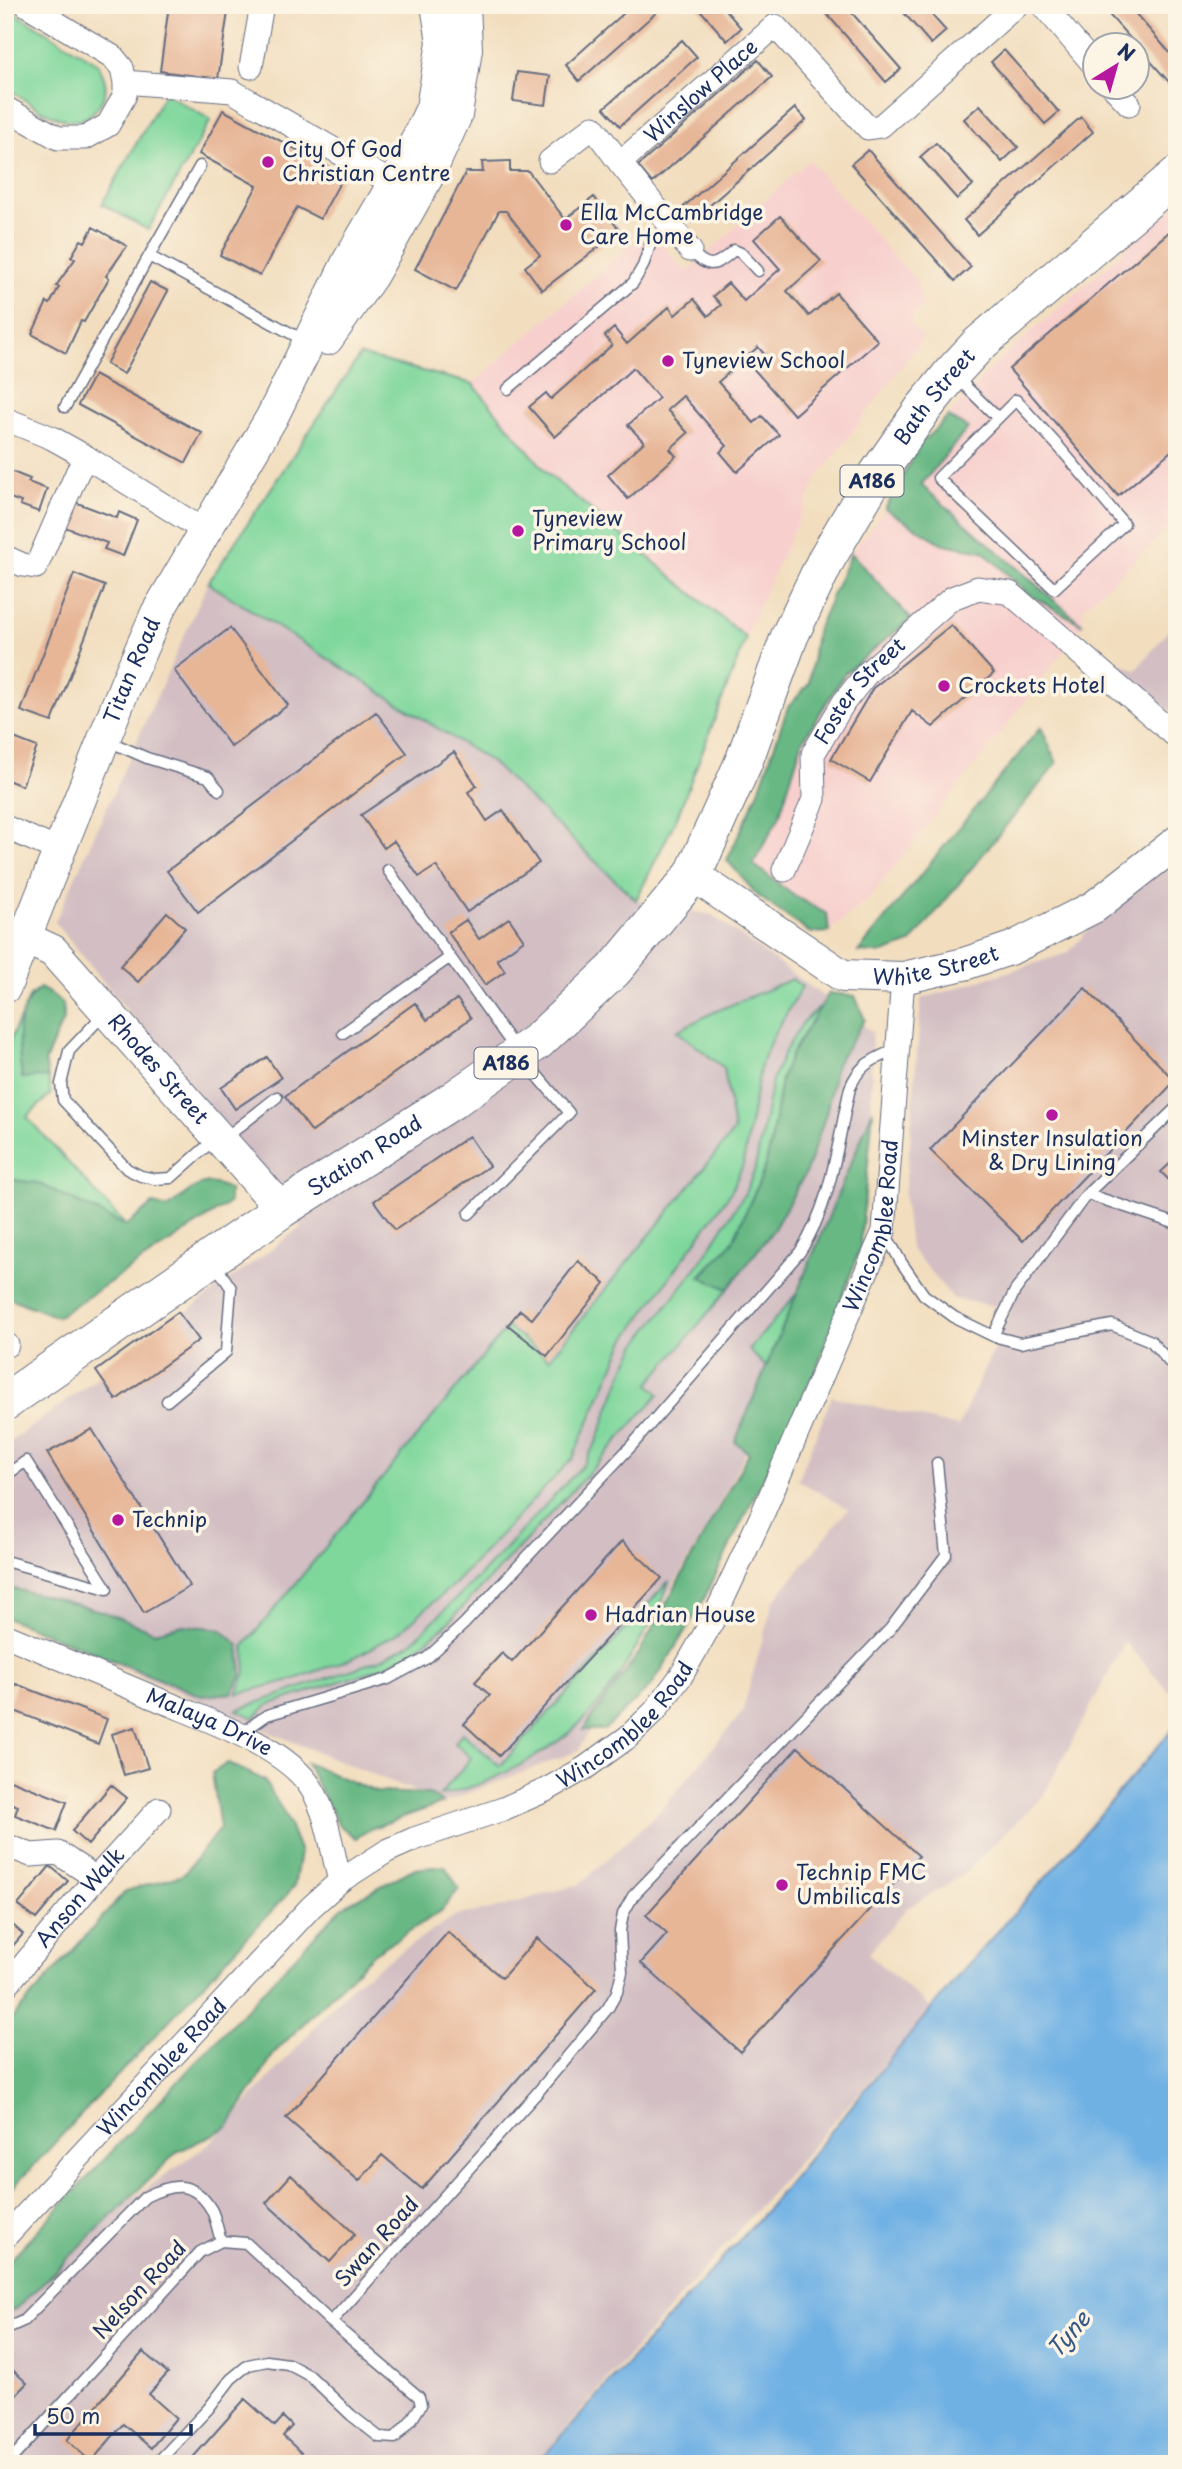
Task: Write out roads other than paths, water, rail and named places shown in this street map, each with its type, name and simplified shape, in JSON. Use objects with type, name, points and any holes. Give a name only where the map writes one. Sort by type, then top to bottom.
[{"type":"main road","name":"Bath Street","points":[[693,875],[744,761],[790,635],[827,558],[870,485],[952,373],[978,345],[1177,175]]},
{"type":"main road","name":"Station Road","points":[[5,1402],[282,1209],[453,1100],[538,1041],[614,970],[693,875]]},
{"type":"street","points":[[5,108],[58,138],[85,138],[108,125],[125,95],[122,68],[113,57],[27,5]]},
{"type":"street","points":[[251,67],[262,5]]},
{"type":"street","name":"Titan Road","points":[[5,987],[127,681],[157,613],[314,346],[349,260],[394,184],[432,108],[443,42],[437,5]]},
{"type":"street","name":"Titan Road","points":[[314,346],[372,275],[430,172],[456,114],[466,48],[464,5]]},
{"type":"street","name":"Winslow Place","points":[[620,163],[775,26],[867,128],[881,126],[1017,5]]},
{"type":"street","points":[[1043,5],[1080,49]]},
{"type":"street","points":[[125,82],[232,91],[394,184]]},
{"type":"street","points":[[550,161],[593,128],[690,250]]},
{"type":"street","points":[[5,419],[52,438],[86,457],[205,531]]},
{"type":"street","points":[[5,557],[36,567],[86,457]]},
{"type":"street","name":"Foster Street","points":[[784,870],[814,799],[813,754],[844,702],[867,673],[953,598],[978,588],[1010,593],[1177,737]]},
{"type":"street","points":[[5,827],[60,851]]},
{"type":"street","name":"White Street","points":[[693,875],[843,975],[903,978],[964,964],[1012,948],[1094,908],[1177,842]]},
{"type":"street","name":"Rhodes Street","points":[[25,938],[53,951],[282,1209]]},
{"type":"street","name":"Wincomblee Road","points":[[5,2237],[302,1916],[340,1881],[414,1839],[503,1809],[546,1790],[585,1768],[628,1737],[653,1712],[681,1676],[714,1618],[762,1515],[884,1231],[903,978]]},
{"type":"street","name":"Malaya Drive","points":[[5,1635],[198,1716],[289,1763],[312,1789],[322,1812],[340,1881]]},
{"type":"street","name":"Anson Walk","points":[[5,1987],[96,1878],[159,1809]]},
{"type":"street","points":[[5,1845],[31,1855],[58,1853],[96,1878]]},
{"type":"lane","points":[[65,407],[200,166]]},
{"type":"lane","points":[[508,389],[633,283],[643,267],[650,245],[670,227]]},
{"type":"lane","points":[[690,250],[708,265],[720,262],[734,250],[741,253],[758,271]]},
{"type":"lane","points":[[149,256],[314,346]]},
{"type":"lane","points":[[952,373],[998,418]]},
{"type":"lane","points":[[1016,400],[1124,524],[1054,589],[938,478],[998,418],[1016,400]]},
{"type":"lane","points":[[105,740],[147,758],[208,777],[219,790]]},
{"type":"lane","points":[[388,870],[519,1054],[569,1113],[468,1214]]},
{"type":"lane","points":[[343,1033],[449,958]]},
{"type":"lane","points":[[107,1011],[68,1051],[61,1084],[63,1100],[127,1169],[155,1179],[171,1178],[277,1097]]},
{"type":"lane","points":[[247,1739],[250,1727],[267,1715],[388,1679],[427,1658],[505,1581],[638,1438],[800,1252],[819,1219],[850,1088],[856,1073],[868,1062],[898,1049]]},
{"type":"lane","points":[[993,1336],[1015,1291],[1087,1195],[1177,1107]]},
{"type":"lane","points":[[1087,1195],[1177,1224]]},
{"type":"lane","points":[[884,1231],[924,1295],[954,1317],[993,1336],[1020,1343],[1112,1325],[1151,1341],[1177,1371]]},
{"type":"lane","points":[[167,1401],[226,1352],[231,1288],[212,1258]]},
{"type":"lane","points":[[5,1476],[26,1461],[107,1589],[5,1561]]},
{"type":"lane","name":"Swan Road","points":[[331,2322],[537,2093],[608,2008],[617,1992],[622,1972],[623,1914],[633,1896],[890,1629],[946,1555],[937,1463]]},
{"type":"lane","points":[[5,2329],[23,2321],[145,2197],[162,2188],[182,2185],[195,2193],[211,2210],[221,2241]]},
{"type":"lane","name":"Nelson Road","points":[[9,2463],[200,2252],[221,2241],[246,2243],[331,2322],[419,2397],[421,2405],[395,2438],[379,2437],[310,2376],[288,2364],[267,2361],[248,2365],[231,2379],[208,2409],[156,2464]]},
{"type":"water","name":"Tyne","points":[[1177,1724],[1177,2464],[536,2464],[764,2213],[963,1970],[1058,1864]]},
{"type":"place","name":"City Of God Christian Centre","points":[[268,162]]},
{"type":"place","name":"Ella McCambridge Care Home","points":[[566,225]]},
{"type":"place","name":"Tyneview School","points":[[668,361]]},
{"type":"place","name":"Tyneview Primary School","points":[[518,531]]},
{"type":"place","name":"Crockets Hotel","points":[[944,686]]},
{"type":"place","name":"Minster Insulation & Dry Lining","points":[[1052,1115]]},
{"type":"place","name":"Technip","points":[[118,1520]]},
{"type":"place","name":"Hadrian House","points":[[591,1615]]},
{"type":"place","name":"Technip FMC Umbilicals","points":[[782,1885]]}]
